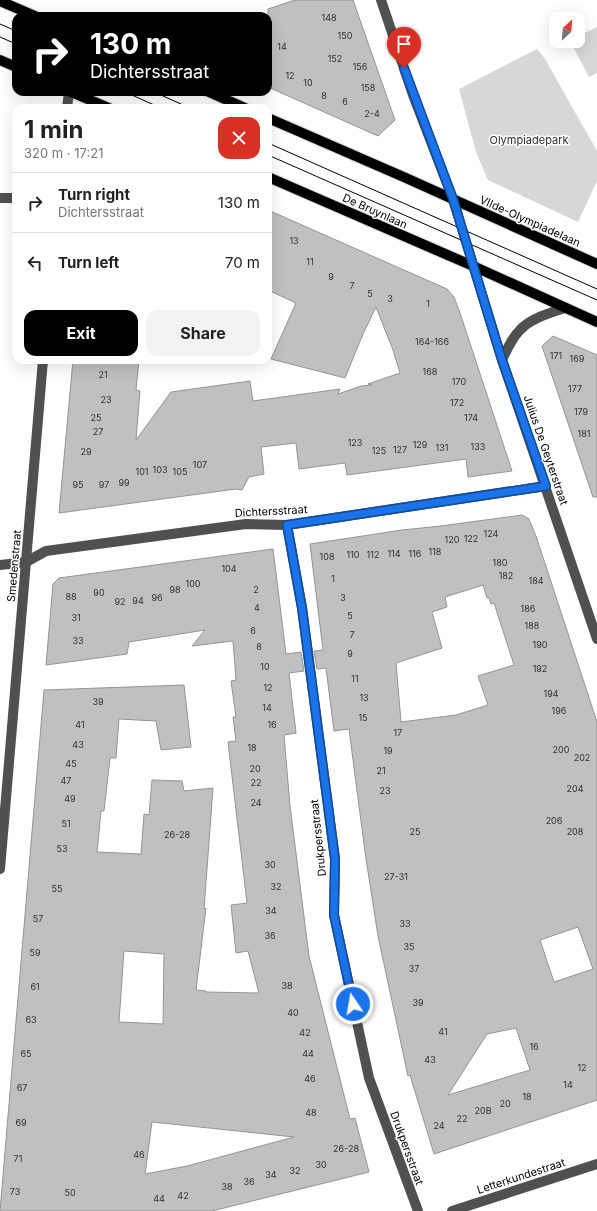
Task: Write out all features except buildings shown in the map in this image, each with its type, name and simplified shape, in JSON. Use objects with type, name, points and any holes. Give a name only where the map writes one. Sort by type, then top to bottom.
[{"type":"main road","points":[[0,1],[26,12]]},
{"type":"main road","points":[[0,60],[12,65]]},
{"type":"main road","points":[[80,96],[99,104]]},
{"type":"main road","points":[[218,96],[237,104]]},
{"type":"main road","points":[[272,120],[453,199]]},
{"type":"main road","name":"De Bruynlaan","points":[[272,179],[473,266]]},
{"type":"main road","name":"VIIde-Olympiadelaan","points":[[453,199],[597,264]]},
{"type":"main road","points":[[473,266],[597,322]]},
{"type":"street","name":"Julius De Geyterstraat","points":[[381,0],[413,95],[453,199],[502,360],[597,639]]},
{"type":"street","points":[[0,198],[12,198]]},
{"type":"street","points":[[502,360],[511,341],[520,330],[537,318],[565,308]]},
{"type":"street","name":"Smedenstraat","points":[[0,869],[43,364]]},
{"type":"street","name":"Dichtersstraat","points":[[0,565],[26,562],[46,551],[246,524],[287,525],[546,486]]},
{"type":"street","name":"Drukpersstraat","points":[[287,525],[302,608],[335,859],[334,915],[369,1078],[418,1211]]},
{"type":"street","name":"Letterkundestraat","points":[[452,1211],[597,1164]]},
{"type":"green space","points":[[597,27],[597,73],[589,77],[574,48],[585,48],[585,33]]},
{"type":"green space","name":"Olympiadepark","points":[[537,49],[545,59],[597,151],[597,181],[578,222],[488,180],[476,152],[459,89]]},
{"type":"tram line","points":[[0,24],[12,29]]},
{"type":"tram line","points":[[0,37],[12,42]]},
{"type":"tram line","points":[[134,96],[152,104]]},
{"type":"tram line","points":[[163,96],[181,104]]},
{"type":"tram line","points":[[272,145],[597,289]]},
{"type":"tram line","points":[[272,157],[597,300]]},
{"type":"route","points":[[353,1004],[334,915],[335,859],[302,608],[287,525],[546,486],[502,360],[453,199],[404,68]]}]
